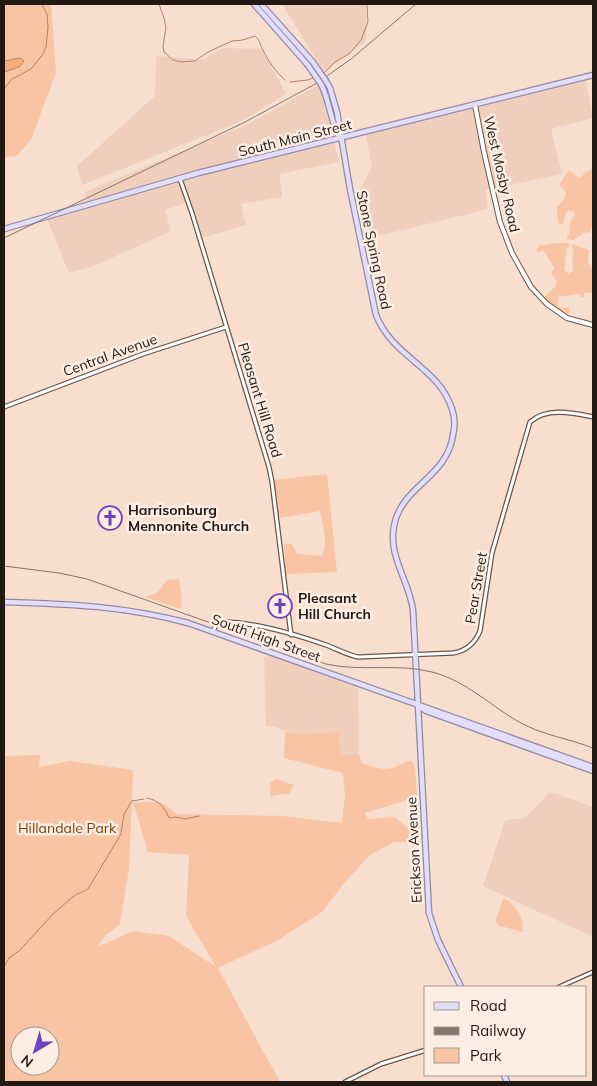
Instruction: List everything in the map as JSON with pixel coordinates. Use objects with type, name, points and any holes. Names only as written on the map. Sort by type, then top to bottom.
[{"type":"main road","name":"Stone Spring Road","points":[[254,4],[310,62]]},
{"type":"main road","name":"Stone Spring Road","points":[[261,4],[310,62],[323,82],[336,131],[340,138],[376,315],[382,328],[391,341],[441,386],[448,397],[453,412],[454,433],[445,459],[437,471],[404,503],[397,516],[393,534],[392,544],[396,560],[411,597],[418,705]]},
{"type":"main road","name":"South Main Street","points":[[4,229],[180,179],[593,75]]},
{"type":"main road","name":"West Mosby Road","points":[[475,105],[502,229],[512,253],[531,286],[547,304],[570,319],[593,325]]},
{"type":"main road","name":"South High Street","points":[[4,602],[68,604],[126,609],[161,616],[213,631],[593,766]]},
{"type":"main road","points":[[418,705],[426,711],[593,771]]},
{"type":"main road","name":"Erickson Avenue","points":[[418,705],[429,912],[435,933],[461,986]]},
{"type":"street","name":"Pleasant Hill Road","points":[[180,179],[192,213],[272,482],[290,635]]},
{"type":"street","name":"Central Avenue","points":[[4,407],[143,354],[226,327]]},
{"type":"street","name":"Pear Street","points":[[213,631],[217,623],[224,622],[258,626],[326,645],[358,657],[459,652],[471,645],[479,634],[492,553],[530,422],[541,416],[560,412],[593,417]]},
{"type":"street","points":[[561,986],[593,972]]},
{"type":"street","points":[[345,1082],[381,1064],[424,1051]]},
{"type":"shaded area","points":[[282,4],[367,4],[366,41],[324,72]]},
{"type":"shaded area","points":[[222,48],[262,49],[286,94],[242,121],[82,185],[77,166],[155,96],[156,56],[203,60]]},
{"type":"shaded area","points":[[20,58],[24,61],[19,67],[4,72],[4,61]]},
{"type":"shaded area","points":[[586,81],[593,118],[551,129],[562,174],[485,190],[488,209],[366,239],[357,196],[372,166],[366,135]]},
{"type":"shaded area","points":[[320,84],[339,162],[279,174],[282,197],[241,204],[246,225],[202,238],[191,201],[165,210],[171,231],[94,266],[69,273],[45,214],[87,201],[85,192],[248,124]]},
{"type":"shaded area","points":[[267,654],[358,688],[359,754],[340,755],[339,732],[295,734],[266,726],[264,657]]},
{"type":"shaded area","points":[[549,793],[593,807],[593,937],[483,886],[505,821],[526,817]]},
{"type":"green space","points":[[4,4],[51,4],[56,72],[31,140],[16,156],[4,157]]},
{"type":"green space","points":[[591,169],[593,172],[593,225],[590,232],[583,233],[574,240],[567,239],[570,222],[575,215],[573,211],[569,210],[566,212],[563,224],[558,223],[557,208],[565,197],[566,192],[559,185],[569,170],[579,178]]},
{"type":"green space","points":[[568,243],[569,245],[564,269],[568,274],[574,268],[572,263],[573,244],[589,250],[588,262],[593,271],[593,292],[584,293],[584,297],[581,297],[580,294],[558,297],[558,307],[563,309],[569,307],[569,314],[567,315],[546,300],[545,296],[554,288],[557,282],[551,272],[555,269],[543,250],[538,253],[536,249],[539,246]]},
{"type":"green space","points":[[327,474],[337,572],[286,574],[284,544],[292,544],[297,554],[322,556],[325,545],[324,534],[320,511],[279,518],[274,480]]},
{"type":"green space","points":[[179,579],[182,598],[181,609],[145,597],[157,593],[167,580]]},
{"type":"green space","name":"Hillandale Park","points":[[285,731],[295,734],[339,732],[340,755],[359,754],[362,763],[377,768],[392,768],[412,761],[415,767],[417,797],[365,813],[368,819],[395,817],[412,832],[410,842],[394,842],[370,855],[345,882],[322,912],[278,940],[218,968],[280,1082],[4,1082],[4,756],[40,755],[39,767],[70,761],[133,770],[129,869],[120,924],[105,936],[97,947],[133,931],[169,936],[216,967],[186,916],[189,855],[148,852],[133,802],[161,802],[177,814],[282,816],[342,823],[345,796],[343,773],[284,758]]},
{"type":"green space","points":[[276,779],[294,785],[289,794],[274,795],[271,798],[270,783]]},
{"type":"green space","points":[[503,898],[512,904],[521,917],[523,932],[497,925],[496,920]]},
{"type":"waterway","points":[[4,89],[12,79],[31,69],[43,54],[46,47],[48,27],[47,14],[42,4]]},
{"type":"waterway","points":[[159,4],[166,28],[164,52],[173,60],[181,62],[195,61],[208,52],[232,41],[255,36],[270,62],[285,80]]},
{"type":"waterway","points":[[324,73],[335,62],[349,54],[361,40],[368,22],[367,4]]},
{"type":"waterway","points":[[290,82],[313,78]]},
{"type":"waterway","points":[[147,798],[155,800],[161,805],[169,818],[185,819],[199,816]]},
{"type":"waterway","points":[[4,967],[9,958],[20,950],[53,914],[75,895],[88,889],[121,834],[124,814],[132,801],[144,799]]},
{"type":"railway","points":[[4,238],[245,122],[317,83],[351,59],[416,4]]},
{"type":"railway","points":[[4,566],[59,573],[87,579],[326,664],[353,667],[419,669],[445,676],[529,727],[593,748]]},
{"type":"place","name":"Harrisonburg Mennonite Church","points":[[110,518]]},
{"type":"place","name":"Pleasant Hill Church","points":[[280,606]]}]
